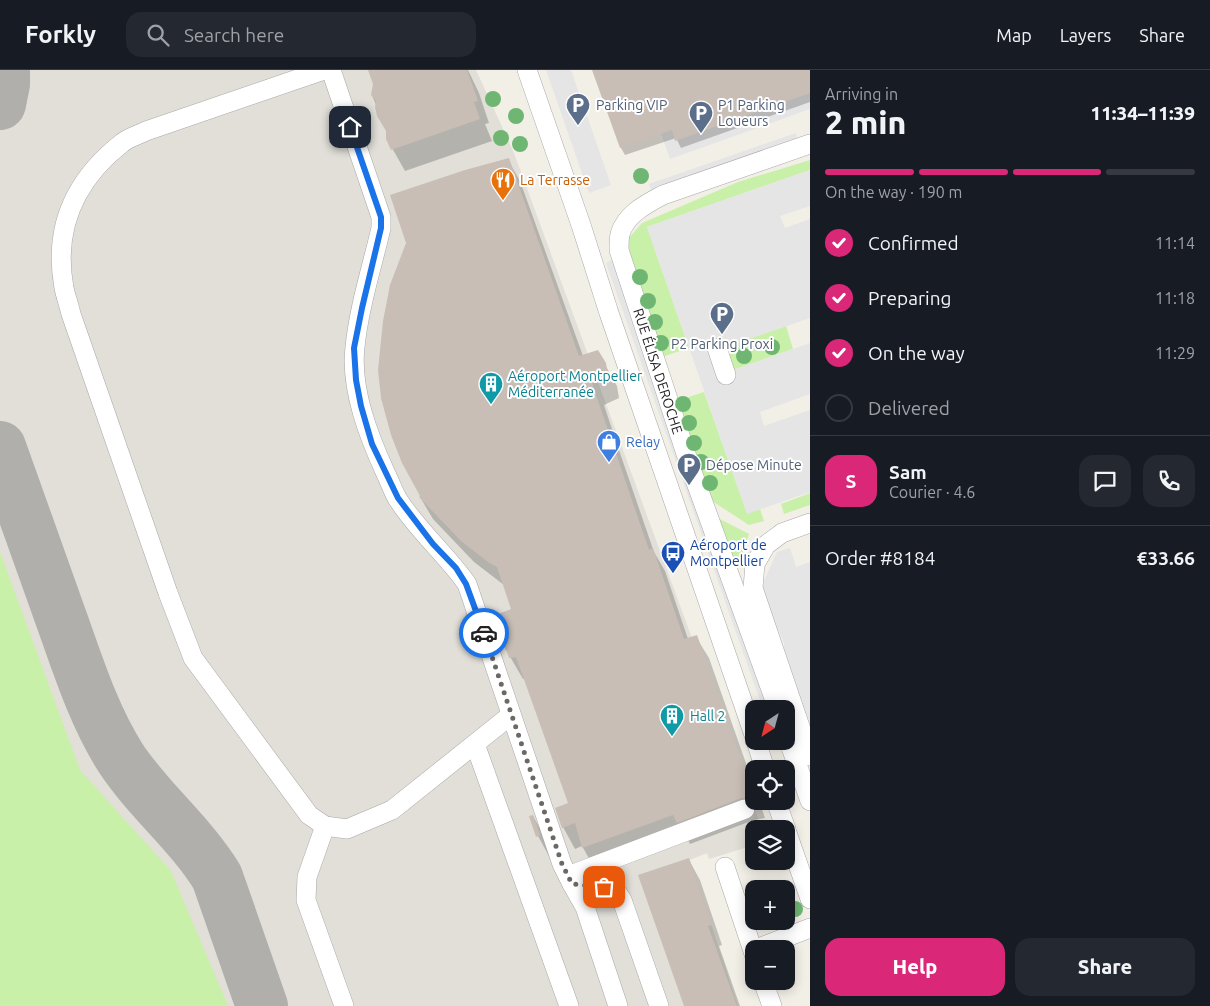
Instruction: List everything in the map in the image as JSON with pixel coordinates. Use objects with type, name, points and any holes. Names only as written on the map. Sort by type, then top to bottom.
[{"type":"street","points":[[324,70],[146,131],[123,142],[94,169],[74,198],[63,229],[61,257],[64,288],[71,314],[168,593],[193,658],[310,815],[325,826],[347,829],[392,810],[512,715]]},
{"type":"street","points":[[331,70],[381,217],[381,228],[354,348],[356,380],[372,444],[398,498],[433,544],[456,568],[466,584],[562,864],[585,907],[618,1006]]},
{"type":"street","name":"RUE ÉLISA DEROCHE","points":[[527,70],[745,709]]},
{"type":"street","name":"RUE ÉLISA DEROCHE","points":[[775,700],[687,458],[618,250],[620,233],[631,216],[643,205],[663,195],[810,144]]},
{"type":"street","points":[[716,348],[726,376]]},
{"type":"street","points":[[810,523],[782,533],[766,545],[755,564],[753,588],[810,756]]},
{"type":"street","points":[[476,744],[569,1006]]},
{"type":"street","points":[[792,750],[810,802]]},
{"type":"street","points":[[570,880],[745,809]]},
{"type":"street","points":[[325,826],[307,877],[306,900],[344,1006]]},
{"type":"street","points":[[795,855],[810,899]]},
{"type":"street","points":[[725,867],[750,940]]},
{"type":"street","points":[[570,880],[614,888],[622,900],[659,1006]]},
{"type":"street","points":[[781,940],[810,928]]},
{"type":"street","points":[[766,990],[772,1006]]},
{"type":"shaded area","points":[[0,70],[476,70],[514,153],[745,783],[745,810],[755,810],[759,820],[745,820],[745,848],[709,859],[707,853],[690,860],[738,1006],[0,1006]]},
{"type":"shaded area","name":"Parking VIP","points":[[546,70],[571,70],[611,185],[589,193]]},
{"type":"shaded area","name":"P1 Parking Loueurs","points":[[639,70],[810,70],[810,109],[670,159]]},
{"type":"shaded area","points":[[796,133],[798,141],[652,193],[649,184]]},
{"type":"shaded area","name":"P2 Parking Proxi","points":[[810,170],[810,206],[780,216],[785,228],[810,219],[810,318],[725,347],[733,370],[810,343],[810,394],[760,412],[764,426],[810,410],[810,492],[747,514],[647,227]]},
{"type":"shaded area","name":"Dépose Minute","points":[[615,258],[768,700],[760,700],[606,263]]},
{"type":"shaded area","points":[[790,548],[796,567],[810,562],[810,744],[779,654],[784,650],[784,643],[762,594],[764,581],[777,552]]},
{"type":"green space","points":[[810,160],[810,170],[647,227],[689,348],[659,358],[630,262],[627,240],[642,223],[738,182]]},
{"type":"green space","points":[[786,326],[793,349],[733,370],[725,347]]},
{"type":"green space","points":[[704,392],[747,513],[760,509],[764,521],[749,525],[709,499],[674,402]]},
{"type":"green space","points":[[810,493],[810,505],[784,514],[781,504]]},
{"type":"green space","points":[[718,518],[749,534],[736,571]]},
{"type":"green space","points":[[0,552],[80,770],[171,871],[228,1006],[0,1006]]},
{"type":"building","points":[[368,70],[467,70],[478,101],[474,102],[480,119],[391,150],[386,139],[386,131],[377,116],[376,101],[371,95],[373,84]]},
{"type":"building","name":"P1 Parking Loueurs","points":[[592,70],[810,70],[810,93],[675,141],[672,130],[620,148]]},
{"type":"building","name":"Aéroport Montpellier Méditerranée","points":[[509,158],[579,356],[598,350],[606,363],[608,377],[592,383],[649,550],[653,548],[684,639],[697,635],[745,771],[745,798],[741,798],[677,823],[673,815],[582,848],[575,823],[562,828],[555,808],[568,803],[516,657],[509,658],[502,636],[497,636],[492,622],[497,621],[495,615],[511,609],[497,567],[461,541],[419,497],[391,435],[381,398],[378,370],[383,321],[390,285],[406,243],[390,195],[465,170]]},
{"type":"building","points":[[533,815],[540,835],[536,837],[529,816]]},
{"type":"building","points":[[689,858],[712,925],[708,926],[737,1006],[684,1006],[638,875]]},
{"type":"taxiway","points":[[0,104],[4,84],[4,70]]},
{"type":"taxiway","points":[[0,447],[94,707],[110,741],[131,773],[194,846],[217,877],[262,1006]]},
{"type":"way so far","points":[[484,633],[562,864],[572,884],[604,887]]},
{"type":"place","name":"Parking VIP","points":[[578,126]]},
{"type":"place","name":"P1 Parking Loueurs","points":[[701,134]]},
{"type":"place","name":"La Terrasse","points":[[503,201]]},
{"type":"place","name":"P2 Parking Proxi","points":[[722,335]]},
{"type":"place","name":"Aéroport Montpellier Méditerranée","points":[[491,405]]},
{"type":"place","name":"Relay","points":[[609,463]]},
{"type":"place","name":"Dépose Minute","points":[[689,486]]},
{"type":"place","name":"Aéroport de Montpellier","points":[[673,574]]},
{"type":"place","name":"Hall 2","points":[[672,737]]},
{"type":"route","points":[[350,127],[381,217],[381,228],[354,348],[356,380],[361,406],[372,444],[398,498],[433,544],[456,568],[472,596],[484,633]]}]
